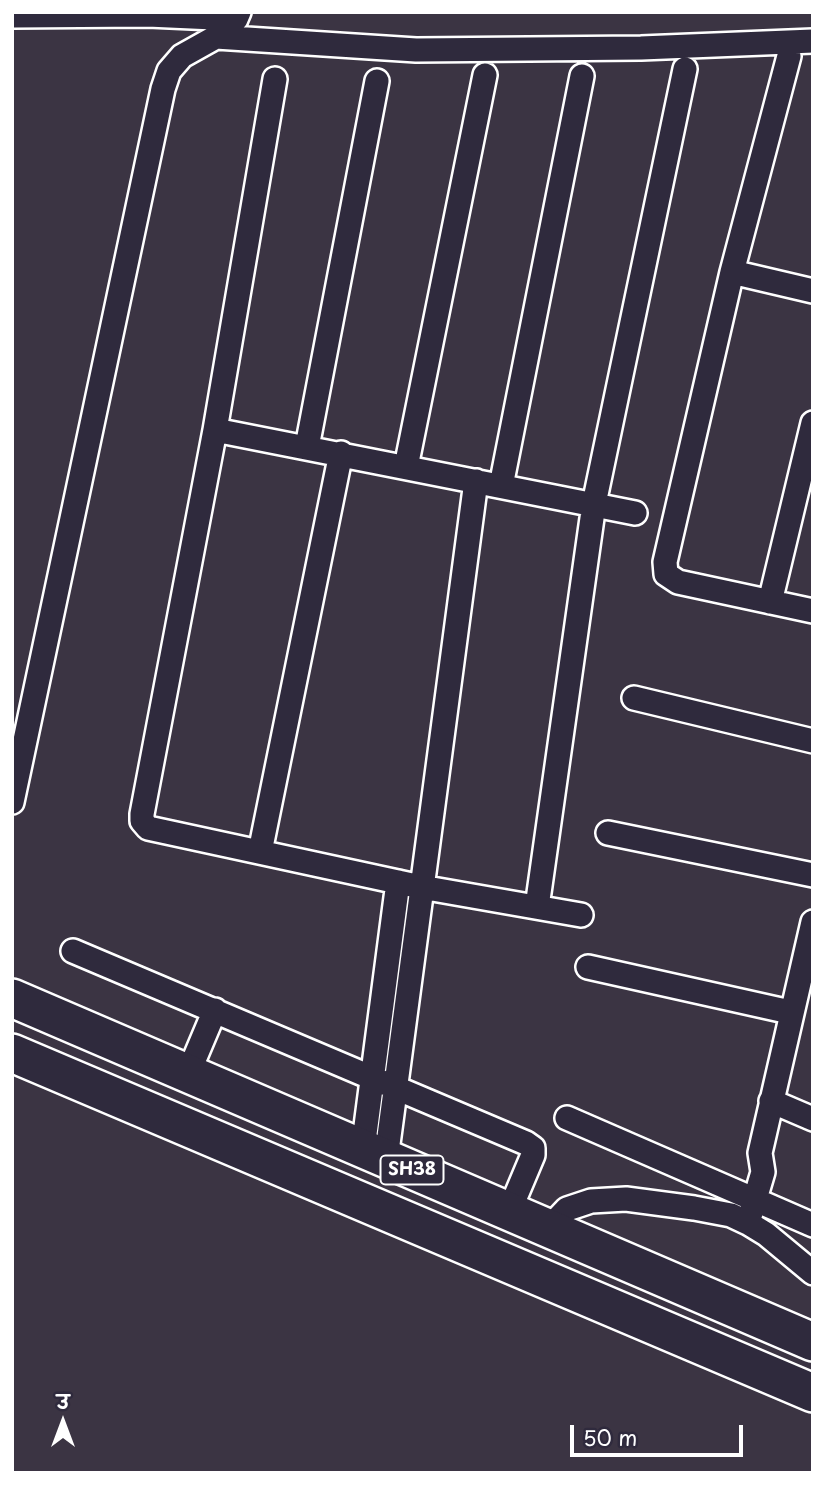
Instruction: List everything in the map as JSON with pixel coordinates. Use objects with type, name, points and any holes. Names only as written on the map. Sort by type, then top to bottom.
[{"type":"main road","name":"SH38","points":[[12,998],[813,1342]]},
{"type":"main road","name":"SH38","points":[[12,1053],[813,1393]]},
{"type":"street","points":[[12,16],[238,16]]},
{"type":"street","points":[[12,802],[163,89],[169,71],[182,56],[216,37],[238,16]]},
{"type":"street","points":[[216,37],[416,50],[642,48],[813,41]]},
{"type":"street","points":[[789,56],[732,272],[665,562],[666,574],[678,582],[813,611]]},
{"type":"street","points":[[537,907],[594,504],[685,69]]},
{"type":"street","points":[[406,467],[485,75]]},
{"type":"street","points":[[501,486],[582,76]]},
{"type":"street","points":[[275,79],[215,430],[142,821],[148,828],[421,887],[581,915]]},
{"type":"street","points":[[307,447],[377,81]]},
{"type":"street","points":[[732,272],[813,292]]},
{"type":"street","points":[[770,602],[813,423]]},
{"type":"street","points":[[215,430],[635,513]]},
{"type":"street","points":[[260,852],[341,453]]},
{"type":"street","points":[[375,1154],[396,1086],[476,481]]},
{"type":"street","points":[[634,698],[813,741]]},
{"type":"street","points":[[608,833],[813,875]]},
{"type":"street","points":[[375,1154],[373,1076],[398,882]]},
{"type":"street","points":[[743,1208],[748,1166],[760,1153],[790,1012],[813,922]]},
{"type":"street","points":[[73,951],[373,1076],[533,1148],[533,1155],[509,1212]]},
{"type":"street","points":[[588,967],[790,1012]]},
{"type":"street","points":[[385,984],[408,988]]},
{"type":"street","points":[[188,1074],[215,1010]]},
{"type":"street","points":[[771,1101],[813,1119]]},
{"type":"street","points":[[567,1118],[743,1208],[766,1234],[813,1273]]},
{"type":"street","points":[[548,1229],[567,1209],[591,1200],[743,1208],[813,1225]]}]
